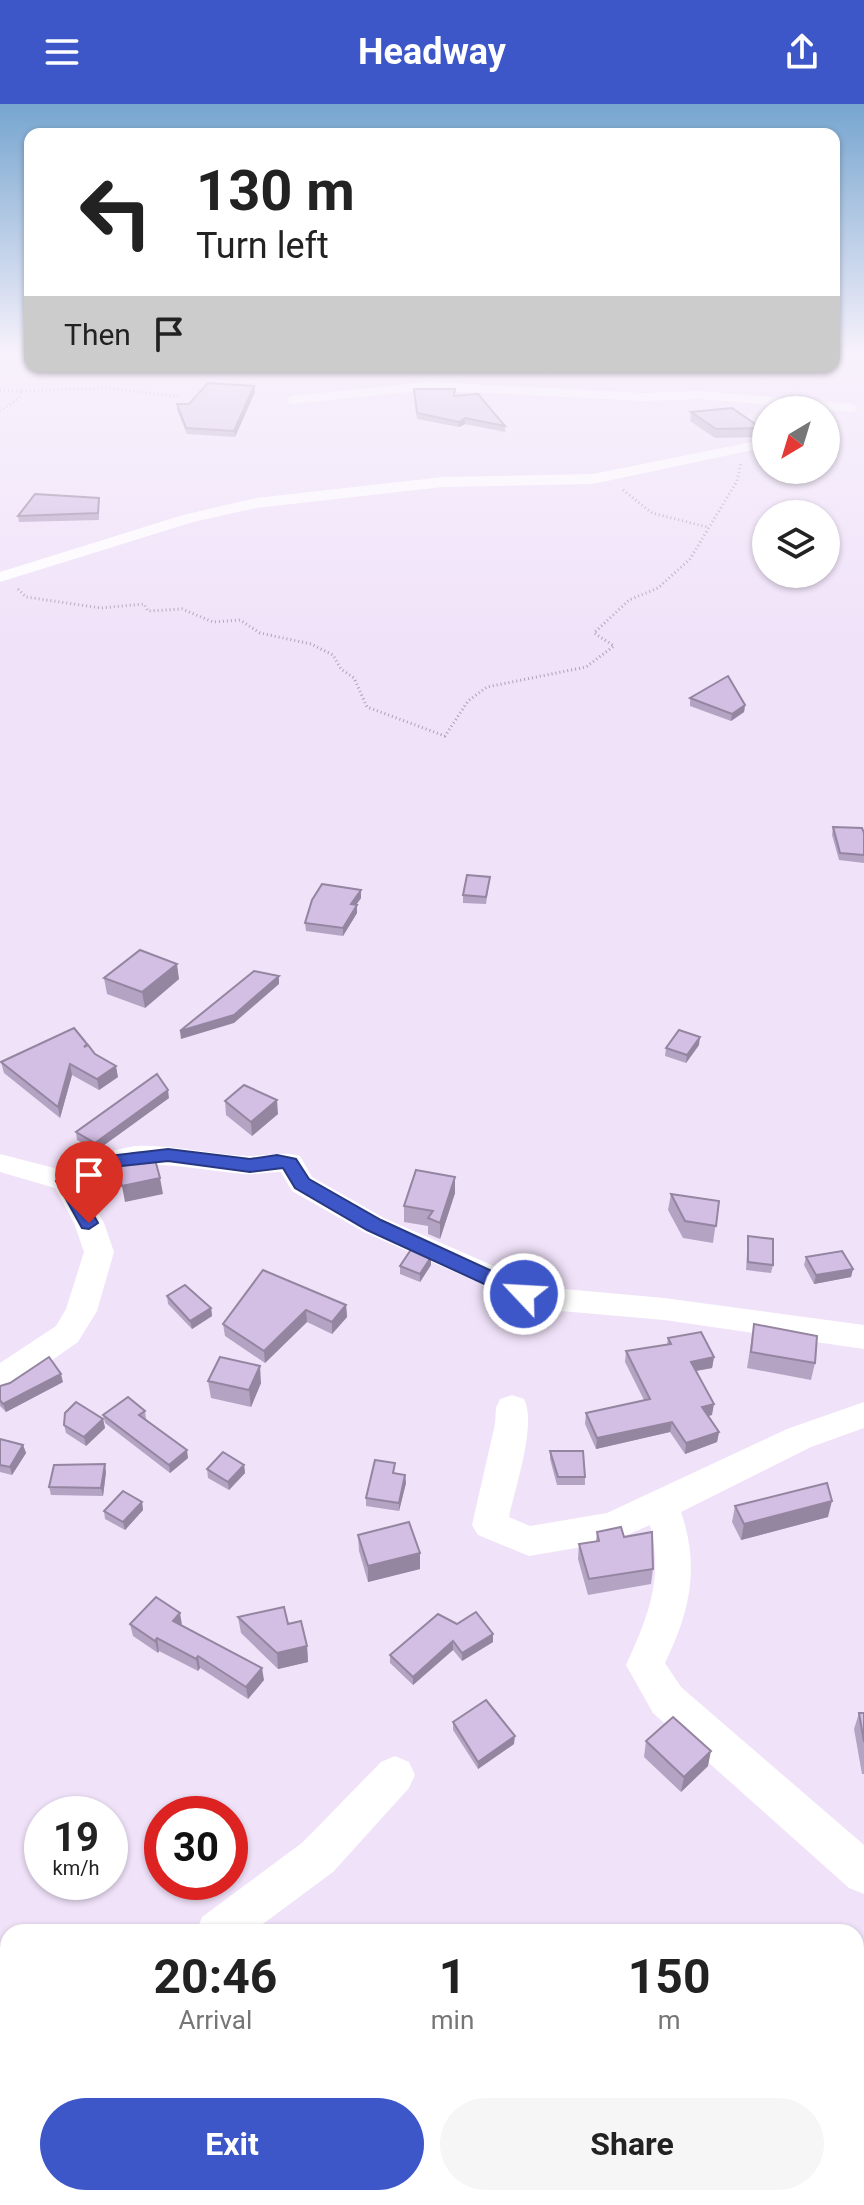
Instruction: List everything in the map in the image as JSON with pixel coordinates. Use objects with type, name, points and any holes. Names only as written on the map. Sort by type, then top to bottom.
[{"type":"street","points":[[5,576],[189,518],[256,503],[443,482],[593,479],[725,452]]},
{"type":"street","points":[[0,1163],[65,1181],[99,1162],[137,1157],[183,1156],[250,1166],[277,1161],[290,1163],[302,1184],[374,1225],[538,1298],[664,1309],[864,1337]]},
{"type":"street","points":[[0,1380],[67,1334],[81,1311],[99,1252],[89,1223],[65,1181]]},
{"type":"street","points":[[512,1408],[512,1424],[490,1525],[529,1541],[611,1527],[799,1438],[864,1415]]},
{"type":"street","points":[[661,1505],[671,1530],[677,1582],[666,1624],[645,1665],[667,1700],[864,1873]]},
{"type":"street","points":[[228,1924],[318,1857],[395,1775]]},
{"type":"path","points":[[5,576],[26,597],[101,608],[126,603],[144,604],[148,611],[180,608],[203,612],[213,622],[240,620],[260,633],[311,644],[333,655],[341,669],[354,678],[367,707],[445,736],[468,701],[487,687],[530,681],[560,670],[586,667],[614,646],[594,633],[629,600],[658,588],[690,559],[737,481],[741,462],[752,452]]},
{"type":"path","points":[[593,479],[625,490],[652,513],[707,527]]},
{"type":"building","points":[[35,494],[99,498],[98,513],[18,516]]},
{"type":"building","points":[[728,676],[745,705],[732,714],[690,698]]},
{"type":"building","points":[[833,827],[862,828],[864,855],[840,853]]},
{"type":"building","points":[[467,875],[490,877],[486,897],[463,895]]},
{"type":"building","points":[[322,884],[361,890],[351,904],[357,905],[343,928],[305,923],[312,900]]},
{"type":"building","points":[[140,950],[177,964],[142,992],[104,978]]},
{"type":"building","points":[[254,971],[279,976],[234,1015],[180,1031]]},
{"type":"building","points":[[74,1028],[87,1044],[84,1047],[88,1045],[95,1054],[116,1066],[97,1079],[70,1064],[58,1107],[1,1062]]},
{"type":"building","points":[[679,1030],[700,1037],[687,1055],[666,1048]]},
{"type":"building","points":[[157,1074],[168,1090],[95,1143],[76,1132]]},
{"type":"building","points":[[244,1085],[277,1100],[251,1122],[225,1101]]},
{"type":"building","points":[[153,1152],[160,1178],[122,1186],[117,1166],[132,1153]]},
{"type":"building","points":[[416,1170],[455,1177],[440,1223],[428,1218],[433,1211],[404,1206]]},
{"type":"building","points":[[671,1194],[719,1201],[716,1226],[685,1221]]},
{"type":"building","points":[[748,1236],[773,1239],[773,1265],[748,1262]]},
{"type":"building","points":[[412,1248],[431,1257],[420,1274],[400,1266]]},
{"type":"building","points":[[842,1251],[853,1269],[816,1275],[806,1257]]},
{"type":"building","points":[[263,1270],[346,1305],[332,1322],[306,1310],[264,1351],[223,1324]]},
{"type":"building","points":[[185,1285],[211,1308],[190,1321],[167,1296]]},
{"type":"building","points":[[754,1324],[817,1336],[815,1363],[751,1352]]},
{"type":"building","points":[[701,1332],[714,1357],[691,1362],[714,1404],[702,1407],[719,1432],[686,1443],[672,1422],[597,1438],[586,1413],[650,1399],[626,1351],[671,1344],[668,1338]]},
{"type":"building","points":[[49,1357],[61,1374],[3,1404],[0,1386],[10,1383]]},
{"type":"building","points":[[220,1357],[260,1366],[249,1390],[208,1381]]},
{"type":"building","points":[[128,1397],[145,1411],[139,1415],[187,1450],[169,1465],[103,1415]]},
{"type":"building","points":[[76,1402],[103,1419],[84,1437],[64,1425],[65,1413]]},
{"type":"building","points":[[0,1439],[23,1445],[10,1467],[0,1465]]},
{"type":"building","points":[[550,1451],[583,1451],[585,1477],[558,1477]]},
{"type":"building","points":[[223,1452],[244,1465],[228,1482],[207,1469]]},
{"type":"building","points":[[375,1460],[395,1463],[393,1473],[405,1475],[399,1503],[366,1498]]},
{"type":"building","points":[[105,1464],[101,1488],[49,1487],[54,1465]]},
{"type":"building","points":[[827,1483],[832,1501],[744,1524],[735,1506]]},
{"type":"building","points":[[123,1491],[142,1502],[123,1522],[104,1511]]},
{"type":"building","points":[[409,1522],[420,1553],[368,1566],[358,1535]]},
{"type":"building","points":[[621,1527],[624,1537],[652,1532],[653,1569],[589,1579],[579,1544],[599,1541],[597,1532]]},
{"type":"building","points":[[156,1597],[180,1613],[173,1621],[262,1668],[246,1687],[198,1656],[196,1659],[157,1638],[155,1641],[130,1624]]},
{"type":"building","points":[[284,1607],[288,1624],[301,1621],[307,1646],[277,1653],[238,1617]]},
{"type":"building","points":[[476,1612],[493,1634],[462,1653],[453,1641],[413,1677],[390,1655],[438,1614],[457,1624]]},
{"type":"building","points":[[486,1700],[515,1736],[478,1762],[453,1722]]},
{"type":"building","points":[[859,1713],[864,1713],[864,1742]]},
{"type":"building","points":[[673,1717],[711,1751],[684,1777],[646,1741]]},
{"type":"route","points":[[89,1223],[65,1181],[99,1162],[168,1155],[250,1166],[277,1161],[290,1163],[302,1184],[374,1225],[524,1294]]}]
